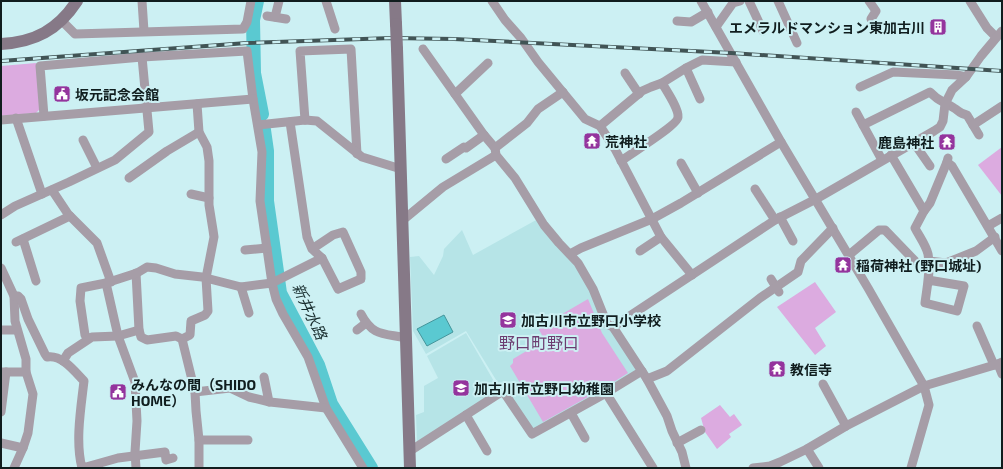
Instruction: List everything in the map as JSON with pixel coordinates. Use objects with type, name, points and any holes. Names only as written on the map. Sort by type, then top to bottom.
[{"type":"street","points":[[1,44],[16,43],[33,39],[50,30],[62,21],[77,1]]},
{"type":"street","points":[[142,1],[144,31]]},
{"type":"street","points":[[62,21],[75,34],[243,29],[247,22],[251,1]]},
{"type":"street","points":[[279,1],[271,17],[286,19]]},
{"type":"street","points":[[326,1],[335,29]]},
{"type":"street","points":[[395,1],[410,468]]},
{"type":"street","points":[[492,1],[538,62],[585,119],[600,126],[621,161],[661,237],[692,275]]},
{"type":"street","points":[[701,1],[781,142],[849,255],[924,386],[929,405],[910,468]]},
{"type":"street","points":[[749,1],[763,31]]},
{"type":"street","points":[[778,1],[792,23],[797,43]]},
{"type":"street","points":[[869,1],[876,11],[871,19]]},
{"type":"street","points":[[613,327],[777,218],[816,199],[940,127],[943,121],[945,104],[952,90],[966,77],[999,34],[987,28],[970,1]]},
{"type":"street","points":[[716,27],[735,2]]},
{"type":"street","points":[[685,12],[687,22]]},
{"type":"street","points":[[677,21],[691,22],[708,12]]},
{"type":"street","points":[[305,120],[300,51],[351,49],[356,154]]},
{"type":"street","points":[[423,49],[515,178],[544,225],[578,263],[593,290],[607,324],[613,327],[642,371],[667,416],[682,452],[686,468]]},
{"type":"street","points":[[44,116],[40,66],[142,57],[247,51],[262,152],[260,200],[272,283],[276,299],[308,357],[326,408],[363,468]]},
{"type":"street","points":[[1,215],[15,206],[115,160],[149,132],[148,107],[142,57]]},
{"type":"street","points":[[600,126],[639,94],[662,83],[702,60],[736,62]]},
{"type":"street","points":[[455,94],[488,63]]},
{"type":"street","points":[[686,68],[700,99]]},
{"type":"street","points":[[860,87],[893,72],[957,75],[966,77]]},
{"type":"street","points":[[625,73],[639,94]]},
{"type":"street","points":[[621,161],[670,127],[678,119],[679,116],[677,110],[662,83]]},
{"type":"street","points":[[403,220],[443,187],[496,152],[527,123],[538,108],[563,92]]},
{"type":"street","points":[[863,125],[930,92],[937,99],[954,108],[960,114],[967,115],[979,135]]},
{"type":"street","points":[[1,120],[253,99]]},
{"type":"street","points":[[136,273],[139,330],[141,337],[147,340],[176,336],[182,339],[189,337],[191,321],[206,315],[207,313],[206,278],[209,236],[209,161],[207,147],[199,132],[197,104]]},
{"type":"street","points":[[973,125],[1002,106]]},
{"type":"street","points":[[856,112],[882,160]]},
{"type":"street","points":[[16,118],[42,194]]},
{"type":"street","points":[[258,125],[305,120],[318,121],[356,154],[401,169]]},
{"type":"street","points":[[290,122],[307,237],[312,250],[322,258],[338,289],[360,278],[361,272],[343,232],[333,236],[312,250]]},
{"type":"street","points":[[129,178],[167,151],[199,132]]},
{"type":"street","points":[[446,159],[464,147],[466,148],[484,135]]},
{"type":"street","points":[[83,140],[97,168]]},
{"type":"street","points":[[570,254],[581,248],[652,219],[698,193],[781,142]]},
{"type":"street","points":[[914,143],[930,166]]},
{"type":"street","points":[[891,155],[924,211]]},
{"type":"street","points":[[928,280],[964,286],[957,311],[925,303],[928,280],[928,252],[915,228],[930,203],[948,159],[1002,251]]},
{"type":"street","points":[[681,163],[698,193]]},
{"type":"street","points":[[754,189],[793,241]]},
{"type":"street","points":[[52,190],[70,216],[97,243],[108,282],[118,336],[134,382],[137,421],[136,468]]},
{"type":"street","points":[[191,194],[209,198]]},
{"type":"street","points":[[36,281],[20,241],[70,216]]},
{"type":"street","points":[[988,226],[1002,218]]},
{"type":"street","points":[[647,379],[666,371],[775,286],[798,272],[801,261],[833,228]]},
{"type":"street","points":[[849,255],[879,230],[885,230],[915,261]]},
{"type":"street","points":[[640,251],[661,237]]},
{"type":"street","points":[[929,261],[946,263],[960,258],[976,250],[995,237]]},
{"type":"street","points":[[245,250],[267,248]]},
{"type":"street","points":[[88,338],[85,335],[80,301],[81,288],[108,282],[147,268],[156,268],[175,274],[206,278],[241,287],[272,283],[322,258]]},
{"type":"street","points":[[1,268],[5,287],[14,296],[18,296],[21,300],[28,319],[47,357],[51,356],[63,361],[84,381],[79,431],[80,461],[82,467],[118,458],[165,452],[166,460],[173,458]]},
{"type":"street","points":[[241,287],[249,313]]},
{"type":"street","points":[[14,296],[17,330],[26,359],[26,372],[33,394],[28,433],[14,468]]},
{"type":"street","points":[[361,314],[366,323],[373,330],[382,334],[406,338]]},
{"type":"street","points":[[358,330],[366,323]]},
{"type":"street","points":[[977,326],[1002,374]]},
{"type":"street","points":[[1,330],[17,330]]},
{"type":"street","points":[[63,361],[68,352],[88,338],[118,336],[139,330]]},
{"type":"street","points":[[182,339],[195,392],[199,440],[199,468]]},
{"type":"street","points":[[753,468],[786,464],[807,449],[846,426],[924,386],[998,364]]},
{"type":"street","points":[[410,451],[503,391],[532,434],[571,414],[642,371]]},
{"type":"street","points":[[1,412],[4,372],[26,372]]},
{"type":"street","points":[[264,377],[269,402]]},
{"type":"street","points":[[823,384],[846,426]]},
{"type":"street","points":[[195,392],[230,388],[249,398],[269,402],[326,408]]},
{"type":"street","points":[[606,393],[652,468]]},
{"type":"street","points":[[571,414],[585,438]]},
{"type":"street","points":[[466,415],[487,450]]},
{"type":"street","points":[[677,443],[701,430]]},
{"type":"street","points":[[199,440],[248,440]]},
{"type":"street","points":[[1,443],[23,448]]},
{"type":"street","points":[[807,449],[819,468]]},
{"type":"shaded area","points":[[36,63],[40,109],[36,113],[1,116],[1,66]]},
{"type":"shaded area","points":[[1002,147],[1002,196],[978,165]]},
{"type":"shaded area","name":"加古川市立野口小学校","points":[[538,219],[574,262],[614,333],[637,370],[535,430],[531,428],[503,386],[501,388],[466,331],[426,354],[413,331],[410,257],[419,256],[434,275],[443,256],[444,249],[462,230],[473,255]]},
{"type":"shaded area","points":[[815,282],[836,312],[815,328],[826,346],[815,355],[777,307]]},
{"type":"shaded area","points":[[588,299],[602,333],[628,373],[543,422],[510,366],[513,363],[513,359],[545,340],[538,328]]},
{"type":"shaded area","name":"加古川市立野口幼稚園","points":[[466,333],[499,390],[417,442],[416,415],[424,412],[424,386],[438,378],[427,356]]},
{"type":"shaded area","points":[[720,405],[730,417],[734,414],[742,425],[729,434],[731,437],[717,449],[705,432],[701,418]]},
{"type":"water","points":[[444,315],[453,332],[427,346],[417,329]]},
{"type":"waterway","name":"新井水路","points":[[257,1],[253,20],[254,73],[262,114]]},
{"type":"waterway","name":"新井水路","points":[[264,130],[267,151],[267,201],[280,293],[318,365],[331,404],[371,468]]},
{"type":"railway","points":[[1,61],[247,43],[392,38],[454,39],[731,53],[1002,71]]},
{"type":"place","name":"エメラルドマンション東加古川","points":[[938,27]]},
{"type":"place","name":"坂元記念会館","points":[[62,94]]},
{"type":"place","name":"荒神社","points":[[592,141]]},
{"type":"place","name":"鹿島神社","points":[[947,142]]},
{"type":"place","name":"稲荷神社 (野口城址)","points":[[843,265]]},
{"type":"place","name":"加古川市立野口小学校","points":[[508,320]]},
{"type":"place","name":"教信寺","points":[[777,369]]},
{"type":"place","name":"加古川市立野口幼稚園","points":[[461,388]]},
{"type":"place","name":"みんなの間（SHIDO HOME）","points":[[118,392]]},
{"type":"district","name":"野口町野口","points":[[539,342]]}]
